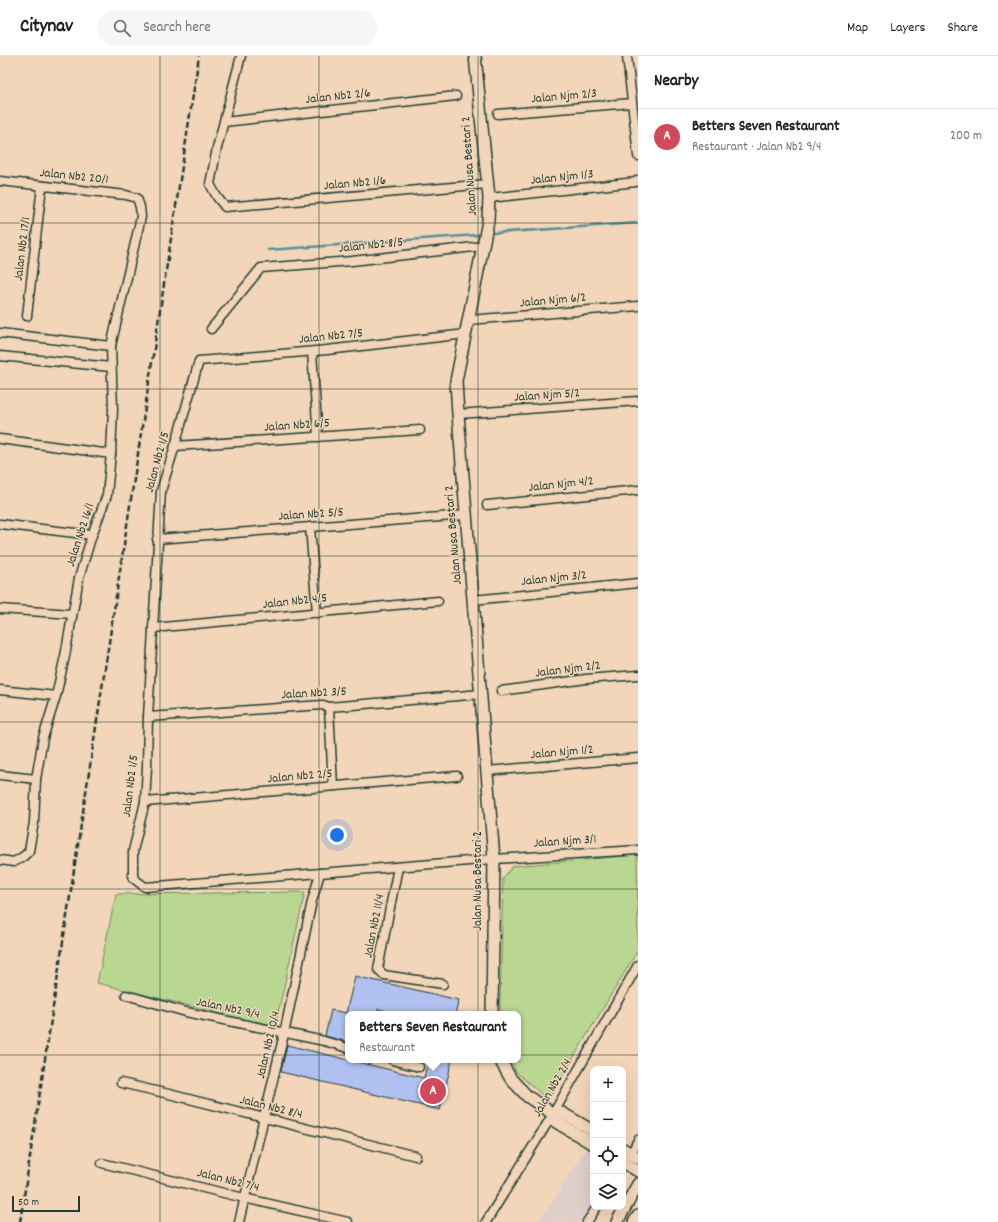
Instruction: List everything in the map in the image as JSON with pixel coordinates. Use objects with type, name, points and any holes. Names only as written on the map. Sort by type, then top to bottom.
[{"type":"street","points":[[224,122],[241,56]]},
{"type":"street","name":"Jalan Nusa Bestari 2","points":[[475,56],[487,184],[488,221],[456,381],[494,859],[492,1011]]},
{"type":"street","points":[[627,56],[638,156]]},
{"type":"street","name":"Jalan Nb2 2/6","points":[[224,122],[456,96]]},
{"type":"street","name":"Jalan Njm 2/3","points":[[498,114],[632,103]]},
{"type":"street","name":"Jalan Nb2 1/6","points":[[224,122],[210,184],[217,197],[225,207],[487,184]]},
{"type":"street","name":"Jalan Njm 1/3","points":[[488,198],[636,182],[638,180]]},
{"type":"street","name":"Jalan Nb2 20/1","points":[[0,181],[126,195],[136,198],[140,207]]},
{"type":"street","name":"Jalan Nb2 17/1","points":[[27,316],[42,186]]},
{"type":"street","name":"Jalan Nb2 16/1","points":[[0,860],[14,862],[29,851],[34,822],[36,779],[43,738],[56,696],[65,656],[79,578],[92,535],[107,495],[113,409],[111,346],[141,217],[140,207]]},
{"type":"street","name":"Jalan Nb2 8/5","points":[[211,329],[261,268],[352,261],[483,246]]},
{"type":"street","name":"Jalan Njm 6/2","points":[[469,320],[638,306]]},
{"type":"street","points":[[0,333],[111,346]]},
{"type":"street","name":"Jalan Nb2 7/5","points":[[199,361],[312,352],[466,334]]},
{"type":"street","points":[[312,352],[318,437]]},
{"type":"street","points":[[0,356],[111,367]]},
{"type":"street","name":"Jalan Nb2 1/5","points":[[199,361],[161,491],[148,717],[147,762],[144,802],[132,851],[133,878],[146,887],[398,868],[494,859]]},
{"type":"street","name":"Jalan Njm 5/2","points":[[458,414],[638,401]]},
{"type":"street","name":"Jalan Nb2 6/5","points":[[175,446],[420,430]]},
{"type":"street","points":[[0,439],[111,454]]},
{"type":"street","name":"Jalan Njm 4/2","points":[[487,505],[638,490]]},
{"type":"street","name":"Jalan Nb2 5/5","points":[[158,539],[466,515]]},
{"type":"street","points":[[0,524],[92,535]]},
{"type":"street","points":[[310,527],[317,613]]},
{"type":"street","name":"Jalan Njm 3/2","points":[[473,600],[638,583]]},
{"type":"street","name":"Jalan Nb2 4/5","points":[[154,628],[438,601]]},
{"type":"street","points":[[0,609],[72,614]]},
{"type":"street","name":"Jalan Njm 2/2","points":[[501,691],[586,679],[638,675]]},
{"type":"street","points":[[0,690],[56,696]]},
{"type":"street","name":"Jalan Nb2 3/5","points":[[148,717],[322,705],[329,706],[481,694]]},
{"type":"street","points":[[329,706],[333,786]]},
{"type":"street","name":"Jalan Njm 1/2","points":[[487,771],[638,758]]},
{"type":"street","points":[[0,775],[36,779]]},
{"type":"street","name":"Jalan Nb2 2/5","points":[[144,802],[457,776]]},
{"type":"street","name":"Jalan Njm 3/1","points":[[494,859],[638,850]]},
{"type":"street","name":"Jalan Nb2 11/4","points":[[398,868],[378,969],[384,975],[443,984]]},
{"type":"street","name":"Jalan Nb2 10/4","points":[[239,1222],[284,1034],[312,902],[320,874]]},
{"type":"street","name":"Jalan Nb2 2/4","points":[[486,1222],[552,1114],[638,965]]},
{"type":"street","name":"Jalan Nb2 9/4","points":[[126,995],[186,1012],[284,1034],[324,1041],[345,1047]]},
{"type":"street","points":[[404,1063],[419,1067]]},
{"type":"street","points":[[502,1063],[511,1079],[527,1096],[552,1114],[556,1122],[590,1142]]},
{"type":"street","name":"Jalan Nb2 8/4","points":[[121,1083],[416,1156]]},
{"type":"street","points":[[552,1114],[562,1113],[590,1129]]},
{"type":"street","points":[[638,1140],[627,1159],[638,1171]]},
{"type":"street","name":"Jalan Nb2 7/4","points":[[102,1163],[348,1222]]},
{"type":"street","points":[[617,1222],[638,1184]]},
{"type":"street","points":[[587,1222],[595,1210]]},
{"type":"street","points":[[634,1222],[638,1216]]},
{"type":"shaded area","points":[[587,1147],[590,1148],[591,1210],[583,1222],[539,1222]]},
{"type":"green space","points":[[637,855],[638,950],[548,1100],[516,1072],[512,1063],[521,1063],[521,1011],[501,1011],[503,878],[513,866]]},
{"type":"green space","points":[[305,892],[275,1027],[97,983],[116,894]]},
{"type":"building","points":[[355,976],[459,1000],[456,1011],[387,1011],[378,1009],[378,1011],[346,1011]]},
{"type":"building","points":[[331,1010],[345,1013],[345,1041],[325,1036]]},
{"type":"building","points":[[287,1045],[345,1059],[345,1063],[362,1063],[424,1078],[427,1063],[451,1063],[440,1110],[281,1072]]},
{"type":"waterway","points":[[494,233],[638,223]]},
{"type":"waterway","points":[[268,250],[477,235]]},
{"type":"railway","points":[[20,1222],[199,56]]},
{"type":"place","name":"Betters Seven Restaurant","points":[[433,1091]]}]
